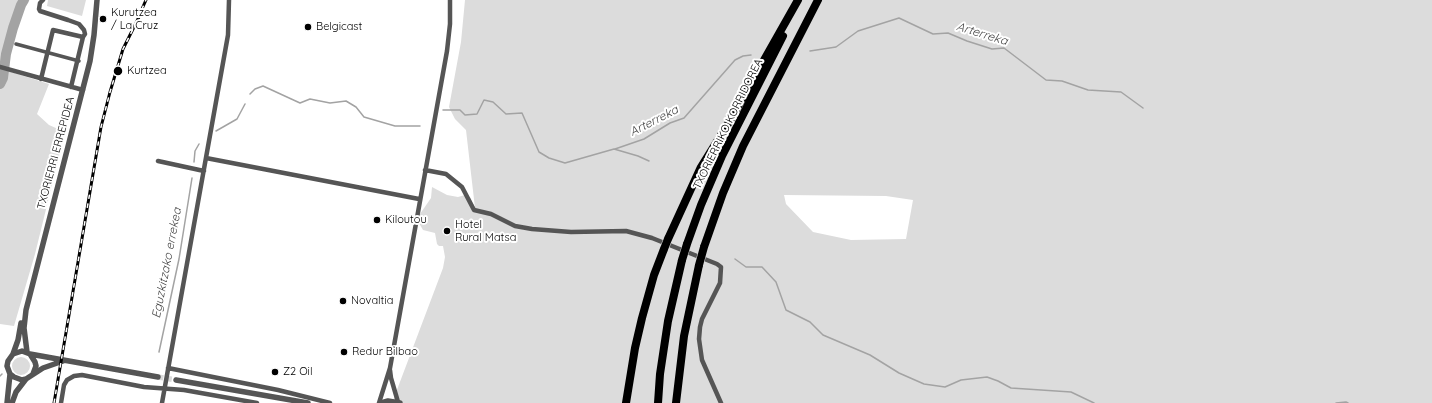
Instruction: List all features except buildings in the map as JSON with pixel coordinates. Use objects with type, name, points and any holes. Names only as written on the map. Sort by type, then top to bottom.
[{"type":"highway","points":[[626,403],[635,348],[642,318],[654,275],[668,239],[702,167],[798,0]]},
{"type":"highway","name":"TXORIERRIKO KORRIDOREA","points":[[658,403],[660,374],[668,322],[682,260],[706,190],[802,0]]},
{"type":"highway","name":"TXORIERRIKO KORRIDOREA","points":[[676,403],[684,336],[691,296],[704,247],[723,193],[743,146],[818,0]]},
{"type":"street","points":[[43,0],[40,3],[40,11],[79,24],[84,30],[85,34],[82,37],[78,61],[71,87]]},
{"type":"street","name":"TXORIERRI ERREPIDEA","points":[[7,403],[10,374],[8,370],[8,361],[13,354],[26,310],[90,61],[97,0]]},
{"type":"street","points":[[162,403],[228,35],[229,0]]},
{"type":"street","points":[[390,368],[391,378],[399,403],[388,401],[380,403],[390,368],[446,51],[450,24],[450,0]]},
{"type":"street","points":[[41,79],[53,30],[82,37]]},
{"type":"street","points":[[16,44],[78,61]]},
{"type":"street","points":[[0,67],[82,90]]},
{"type":"street","points":[[206,158],[419,199]]},
{"type":"street","points":[[158,161],[204,171]]},
{"type":"street","points":[[425,170],[446,174],[462,187],[474,210],[491,214],[515,226],[571,232],[626,231],[652,238],[721,267],[720,283],[702,319],[699,339],[702,360],[721,403]]},
{"type":"street","name":"TXORIERRI ERREPIDEA","points":[[26,310],[24,328],[29,353],[35,362],[35,370],[33,374]]},
{"type":"street","points":[[13,354],[22,351],[158,377]]},
{"type":"street","points":[[12,403],[16,392],[26,379],[50,364],[66,360]]},
{"type":"street","points":[[168,368],[278,390],[330,403]]},
{"type":"street","points":[[10,374],[18,379],[26,379]]},
{"type":"street","points":[[61,403],[64,385],[67,380],[74,376],[82,375],[144,387],[184,390],[257,403]]},
{"type":"street","points":[[176,380],[308,403]]},
{"type":"shaded area","points":[[0,0],[30,0],[23,4],[16,15],[5,70],[49,84],[37,114],[49,125],[65,132],[35,254],[14,326],[0,324]]},
{"type":"shaded area","points":[[48,0],[86,0],[82,16],[47,6]]},
{"type":"shaded area","points":[[465,0],[1432,0],[1432,403],[392,403],[443,268],[445,257],[443,246],[439,246],[437,244],[435,233],[423,230],[419,223],[420,214],[431,198],[432,187],[447,195],[458,197],[465,195],[470,197],[475,208],[466,130],[455,119],[449,107],[461,42]],"holes":[[[784,195],[886,196],[913,200],[906,239],[851,240],[813,232],[786,204]]]},
{"type":"shaded area","points":[[21,357],[27,360],[30,366],[27,372],[21,375],[15,372],[12,366],[15,360]]},
{"type":"waterway","points":[[0,84],[3,78],[6,54],[13,28],[24,0]]},
{"type":"waterway","name":"Arterreka","points":[[810,51],[836,47],[858,31],[899,18],[933,34],[948,33],[992,49],[1004,48],[1046,80],[1062,81],[1088,90],[1121,92],[1143,108]]},
{"type":"waterway","name":"Arterreka","points":[[615,149],[644,139],[670,123],[684,118],[735,60],[743,56],[751,55]]},
{"type":"waterway","name":"Eguzkitzako errekea","points":[[250,94],[255,89],[263,86],[300,103],[310,99],[330,103],[346,101],[356,107],[364,117],[395,126],[420,126]]},
{"type":"waterway","name":"Eguzkitzako errekea","points":[[443,110],[460,110],[465,115],[477,114],[484,100],[493,102],[506,114],[522,113],[539,152],[549,158],[565,163],[614,149],[649,161]]},
{"type":"waterway","name":"Eguzkitzako errekea","points":[[216,131],[237,119],[245,104]]},
{"type":"waterway","name":"Eguzkitzako errekea","points":[[194,162],[195,151],[199,144]]},
{"type":"waterway","name":"Eguzkitzako errekea","points":[[159,352],[179,259],[192,178]]},
{"type":"waterway","name":"Eguzkitzako errekea","points":[[735,259],[746,267],[762,267],[776,282],[786,310],[810,322],[823,335],[870,355],[899,373],[924,384],[945,387],[961,380],[987,377],[1011,388],[1071,392],[1094,403]]},
{"type":"waterway","name":"Eguzkitzako errekea","points":[[1336,403],[1348,403]]},
{"type":"tunnel","points":[[158,377],[176,380]]},
{"type":"railway","points":[[138,18],[146,0]]},
{"type":"railway","points":[[54,403],[101,127],[123,49],[141,13]]},
{"type":"place","name":"Kurutzea / La Cruz","points":[[103,19]]},
{"type":"place","name":"Belgicast","points":[[308,27]]},
{"type":"place","name":"Kurtzea","points":[[118,71]]},
{"type":"place","name":"Kiloutou","points":[[377,220]]},
{"type":"place","name":"Hotel Rural Matsa","points":[[447,231]]},
{"type":"place","name":"Novaltia","points":[[343,301]]},
{"type":"place","name":"Redur Bilbao","points":[[344,352]]},
{"type":"place","name":"Z2 Oil","points":[[275,372]]}]
